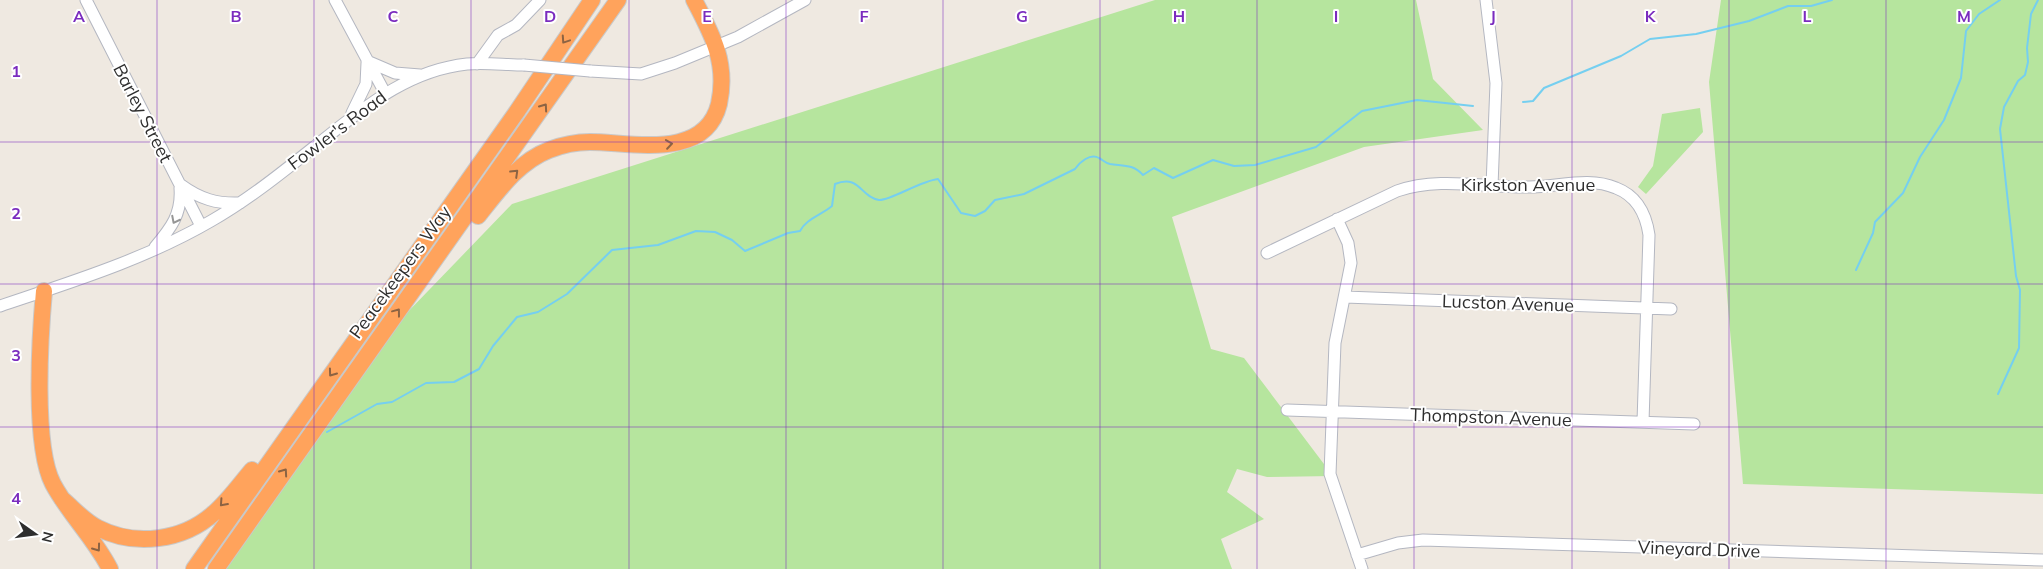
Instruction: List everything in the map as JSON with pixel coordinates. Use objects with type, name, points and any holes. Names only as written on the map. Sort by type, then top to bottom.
[{"type":"highway","name":"Peacekeepers Way","points":[[194,569],[510,121],[592,0]]},
{"type":"highway","name":"Peacekeepers Way","points":[[216,569],[618,0]]},
{"type":"highway","points":[[414,289],[446,255],[503,185],[519,169],[539,155],[576,143],[672,144],[689,139],[701,131],[717,111],[721,80],[717,47],[712,33],[694,0]]},
{"type":"highway","points":[[44,291],[41,330],[42,440],[45,462],[52,482],[62,499],[110,569]]},
{"type":"highway","points":[[62,499],[81,517],[97,528],[114,535],[148,539],[184,532],[214,513],[302,414]]},
{"type":"street","name":"Barley Street","points":[[86,0],[201,226]]},
{"type":"street","points":[[335,0],[385,93]]},
{"type":"street","points":[[477,64],[498,36],[516,25],[540,0]]},
{"type":"street","name":"Fowler's Road","points":[[0,306],[153,249],[201,226],[242,203],[350,118],[385,93],[423,75],[467,64],[524,65],[641,74],[717,47],[782,14],[805,0]]},
{"type":"street","points":[[1486,0],[1496,83],[1492,186]]},
{"type":"street","points":[[367,61],[396,73],[423,75]]},
{"type":"street","points":[[350,118],[366,84],[367,61]]},
{"type":"street","name":"Kirkston Avenue","points":[[1267,253],[1397,191],[1412,186],[1427,184],[1537,187],[1594,182],[1607,184],[1628,194],[1637,202],[1648,223],[1649,248],[1643,422]]},
{"type":"street","points":[[180,184],[204,199],[228,204],[242,203]]},
{"type":"street","points":[[153,249],[174,224],[179,213],[180,184]]},
{"type":"street","points":[[1337,219],[1348,242],[1352,256],[1335,343],[1330,474],[1362,569]]},
{"type":"street","name":"Lucston Avenue","points":[[1345,296],[1671,309]]},
{"type":"street","name":"Thompston Avenue","points":[[1287,410],[1694,424]]},
{"type":"street","name":"Vineyard Drive","points":[[1357,555],[1398,543],[1423,540],[2043,560]]},
{"type":"green space","points":[[1155,0],[1416,0],[1433,79],[1483,130],[1364,147],[1172,217],[1211,349],[1244,358],[1333,476],[1267,477],[1237,469],[1227,492],[1264,519],[1221,539],[1232,569],[224,569],[401,319],[512,204]]},
{"type":"green space","points":[[1721,0],[2043,0],[2043,494],[1743,484],[1709,82]]},
{"type":"green space","points":[[1700,108],[1703,132],[1646,194],[1638,187],[1653,166],[1662,114]]},
{"type":"waterway","points":[[1523,102],[1533,101],[1544,88],[1621,56],[1650,39],[1696,34],[1749,21],[1788,6],[1811,6],[1832,0]]},
{"type":"waterway","points":[[1856,270],[1873,233],[1875,222],[1903,193],[1920,157],[1944,120],[1961,78],[1966,31],[1979,14],[2000,0]]},
{"type":"waterway","points":[[1998,394],[2019,348],[2020,290],[2016,276],[2000,129],[2004,107],[2018,81],[2025,75],[2028,62],[2027,48],[2031,14],[2038,0]]},
{"type":"waterway","points":[[327,432],[377,404],[392,402],[426,383],[454,382],[479,369],[493,346],[517,317],[538,312],[567,294],[612,250],[658,245],[696,231],[715,232],[732,240],[745,251],[788,233],[800,231],[810,220],[832,206],[835,184],[850,182],[868,195],[879,200],[938,179],[961,213],[975,216],[985,211],[995,200],[1024,194],[1075,169],[1082,161],[1089,157],[1099,158],[1108,164],[1132,167],[1143,175],[1154,168],[1173,178],[1213,160],[1234,166],[1255,165],[1316,147],[1362,111],[1417,100],[1473,106]]}]
